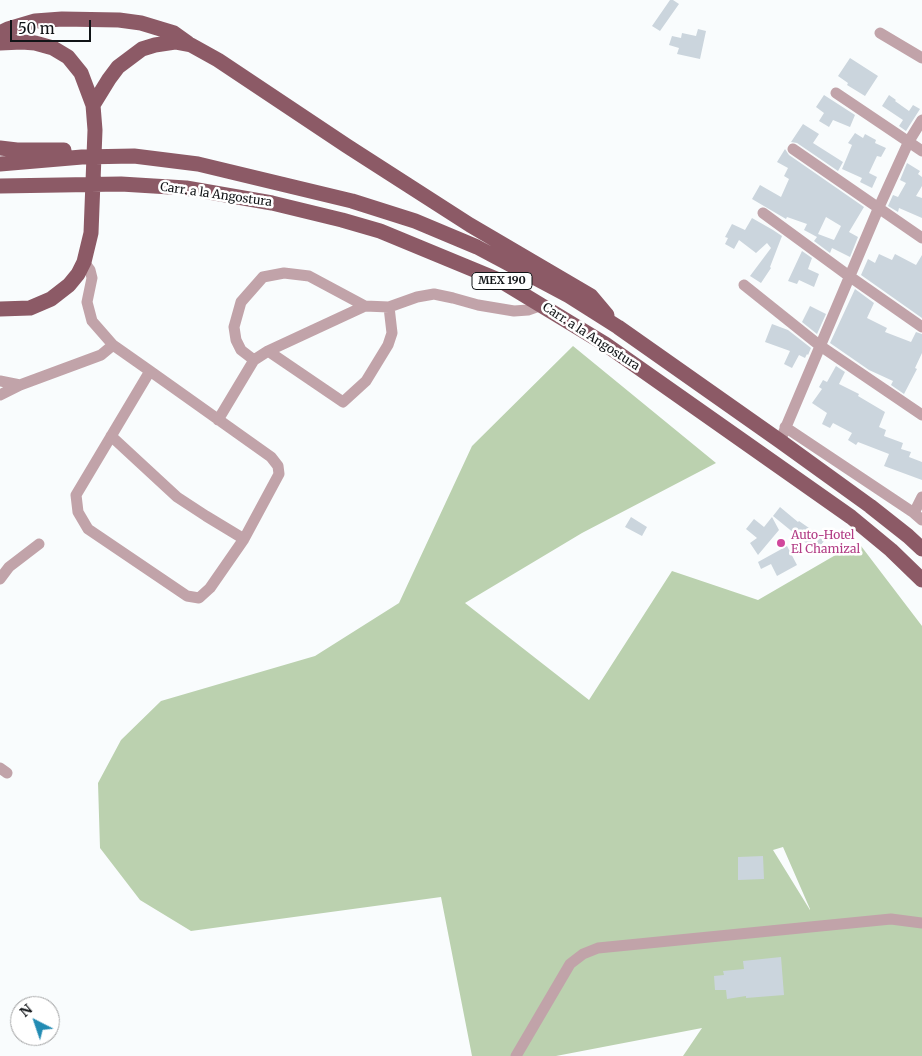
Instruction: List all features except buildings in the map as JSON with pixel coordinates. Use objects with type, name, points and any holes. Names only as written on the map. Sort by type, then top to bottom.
[{"type":"main road","points":[[0,34],[8,29],[35,21],[62,19],[119,20],[141,23],[174,33],[470,225],[591,296],[618,327]]},
{"type":"main road","points":[[93,105],[118,67],[142,49],[175,42],[191,45]]},
{"type":"main road","points":[[0,43],[35,43],[53,48],[68,58],[81,73],[93,105],[95,130],[91,233],[84,262],[78,274],[69,285],[51,299],[30,308],[0,309]]},
{"type":"main road","points":[[0,148],[62,150],[82,157]]},
{"type":"main road","name":"Carr. a la Angostura","points":[[0,164],[82,157],[134,156],[198,164],[352,201],[415,221],[477,247],[569,296],[618,327],[782,434],[908,536],[922,550]]},
{"type":"main road","name":"Carr. a la Angostura","points":[[0,186],[130,184],[186,188],[272,203],[380,231],[501,281],[612,349],[851,517],[891,550],[922,580]]},
{"type":"street","points":[[880,34],[922,58]]},
{"type":"street","points":[[836,93],[922,151]]},
{"type":"street","points":[[922,120],[909,141],[879,207],[782,434],[918,516],[922,498]]},
{"type":"street","points":[[793,148],[922,238]]},
{"type":"street","points":[[763,213],[922,327]]},
{"type":"street","points":[[84,262],[90,270],[92,278],[87,302],[92,320],[113,345],[150,371],[218,420],[271,457],[278,466],[279,474],[244,539],[210,588],[199,598],[187,596],[88,529],[78,512],[76,495],[150,371]]},
{"type":"street","points":[[254,360],[242,350],[236,340],[234,327],[241,302],[263,277],[284,273],[309,276],[365,306],[389,308],[417,297],[434,294],[514,312],[542,305]]},
{"type":"street","points":[[744,285],[820,346],[922,416]]},
{"type":"street","points":[[218,420],[254,360],[268,351],[365,306]]},
{"type":"street","points":[[268,351],[343,402],[366,381],[388,345],[392,333],[389,308]]},
{"type":"street","points":[[0,395],[20,385],[101,355],[113,345]]},
{"type":"street","points":[[0,381],[20,385]]},
{"type":"street","points":[[111,436],[177,497],[244,539]]},
{"type":"street","points":[[0,579],[4,564],[39,544]]},
{"type":"street","points":[[516,1056],[570,964],[583,954],[598,948],[891,919],[922,923]]},
{"type":"green space","points":[[573,346],[716,463],[582,533],[465,603],[589,700],[672,571],[758,600],[858,542],[922,626],[922,1056],[683,1056],[702,1028],[556,1056],[472,1056],[441,897],[191,931],[140,900],[100,848],[98,783],[121,740],[161,701],[315,656],[399,603],[472,446]],"holes":[[[783,847],[810,910],[773,850]]]},
{"type":"place","name":"Auto-Hotel El Chamizal","points":[[781,543]]}]
